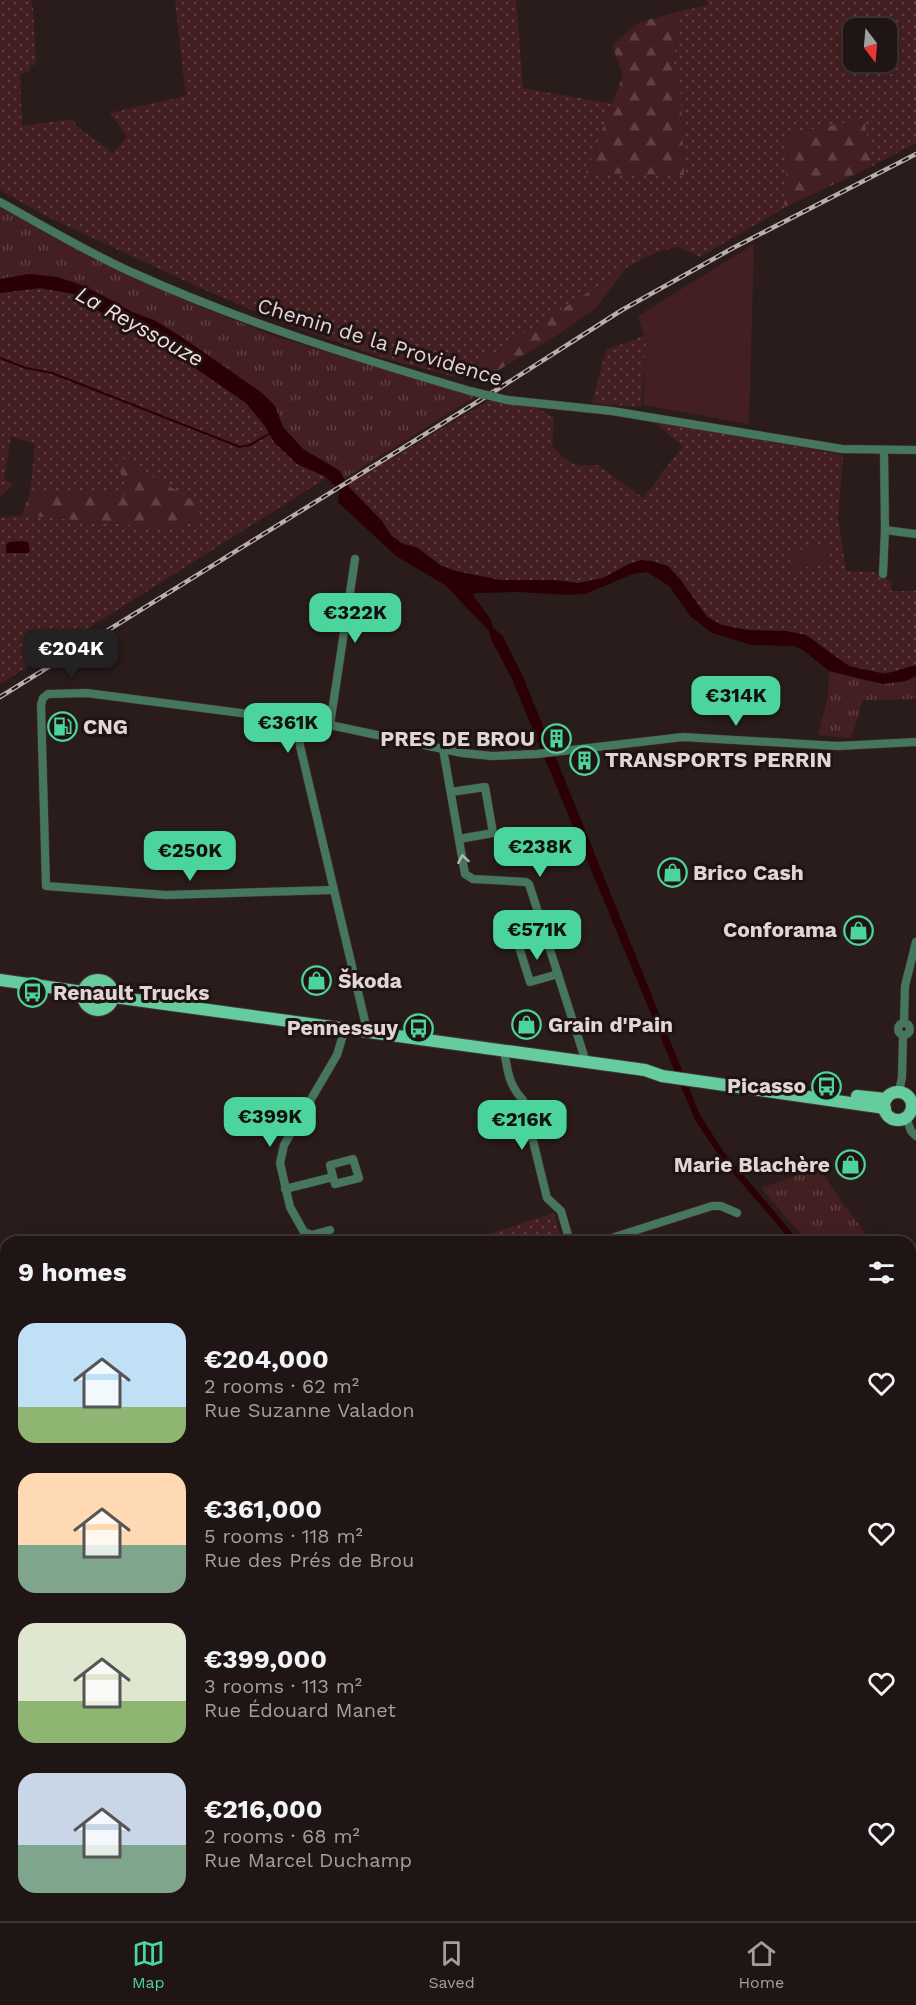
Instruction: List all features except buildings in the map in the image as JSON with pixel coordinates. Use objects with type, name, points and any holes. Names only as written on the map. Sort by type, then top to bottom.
[{"type":"main road","points":[[98,979],[108,983],[114,997],[107,1007],[96,1010],[85,1004],[83,992],[88,983],[98,979]]},
{"type":"main road","points":[[0,980],[83,992]]},
{"type":"main road","points":[[114,997],[645,1070],[662,1076],[681,1075],[885,1104]]},
{"type":"main road","points":[[899,1092],[907,1095],[911,1110],[902,1119],[893,1119],[886,1112],[885,1104],[892,1094],[899,1092]]},
{"type":"street","name":"Chemin de la Providence","points":[[0,202],[127,270],[231,314],[338,352],[470,391],[507,400],[623,413],[842,449],[916,450]]},
{"type":"street","points":[[883,574],[884,450]]},
{"type":"street","points":[[885,530],[916,534]]},
{"type":"street","points":[[330,725],[356,559]]},
{"type":"street","points":[[333,890],[166,895],[46,886],[41,705],[43,698],[48,694],[87,693],[287,719],[300,726],[330,725],[443,749],[492,756],[559,752],[683,737],[838,746],[916,742]]},
{"type":"street","points":[[300,726],[300,746],[367,1030]]},
{"type":"street","points":[[443,749],[465,874],[468,878],[528,884],[586,1062]]},
{"type":"street","points":[[451,792],[484,787],[493,833],[459,839]]},
{"type":"street","points":[[546,938],[519,947],[530,982],[558,974]]},
{"type":"street","points":[[899,1092],[902,1077],[903,1035],[910,1029],[904,1023],[905,986],[916,942]]},
{"type":"street","points":[[330,1230],[312,1235],[304,1232],[290,1207],[280,1163],[284,1144],[337,1054],[345,1028]]},
{"type":"street","points":[[504,1051],[513,1089],[523,1100],[547,1198],[561,1211],[568,1236]]},
{"type":"street","points":[[911,1110],[911,1131],[916,1136]]},
{"type":"street","points":[[285,1189],[333,1176]]},
{"type":"street","points":[[618,1236],[712,1206],[721,1206],[737,1213]]},
{"type":"green space","points":[[0,0],[31,0],[33,8],[36,65],[30,65],[29,72],[20,74],[22,126],[74,119],[75,125],[113,153],[127,137],[110,113],[186,96],[175,0],[516,0],[523,88],[612,104],[586,173],[684,175],[681,96],[674,63],[678,12],[708,5],[706,0],[916,0],[916,143],[872,166],[864,119],[789,134],[784,208],[700,257],[677,246],[652,254],[626,268],[456,377],[387,359],[285,324],[196,286],[48,217],[0,190]]},
{"type":"green space","points":[[678,12],[674,63],[681,96],[684,175],[586,173],[623,75],[612,45],[640,22]]},
{"type":"green space","points":[[864,119],[872,166],[784,208],[789,134]]},
{"type":"green space","points":[[0,208],[163,291],[274,336],[475,397],[343,479],[340,471],[303,449],[283,427],[275,406],[262,393],[154,320],[132,312],[104,295],[72,281],[29,274],[0,279]]},
{"type":"green space","points":[[754,244],[749,424],[643,405],[646,342],[638,316]]},
{"type":"green space","points":[[626,268],[596,308],[556,336],[490,375],[456,377]]},
{"type":"green space","points":[[40,288],[74,294],[115,322],[156,341],[246,403],[265,426],[274,442],[297,464],[326,477],[0,684],[0,518],[22,515],[170,529],[113,454],[130,495],[30,493],[35,444],[11,436],[4,479],[13,484],[0,497],[0,293]]},
{"type":"green space","points":[[644,336],[646,342],[641,407],[592,403],[606,350]]},
{"type":"green space","points":[[490,400],[538,408],[554,418],[552,446],[563,457],[577,465],[598,465],[643,498],[683,446],[651,420],[843,455],[838,518],[846,571],[873,572],[892,582],[891,591],[916,591],[916,665],[897,671],[865,671],[837,659],[817,642],[803,635],[748,630],[721,624],[641,560],[603,578],[578,583],[555,580],[500,580],[456,571],[441,565],[418,548],[401,543],[391,535],[382,521],[347,485]]},
{"type":"green space","points":[[113,453],[194,501],[200,509],[198,521],[170,529],[22,515],[30,493],[129,495]]},
{"type":"green space","points":[[827,545],[829,564],[793,569],[792,551]]},
{"type":"green space","points":[[829,671],[883,683],[894,683],[916,676],[916,699],[863,700],[851,738],[818,735],[828,697]]},
{"type":"green space","points":[[819,1168],[867,1236],[803,1236],[761,1188]]},
{"type":"green space","points":[[554,1213],[560,1236],[483,1236]]},
{"type":"water","name":"La Reyssouze","points":[[29,274],[57,277],[84,286],[132,312],[154,320],[183,338],[262,393],[275,406],[283,427],[303,449],[340,471],[347,485],[382,521],[391,535],[401,543],[418,548],[441,566],[500,580],[555,580],[578,583],[603,578],[641,560],[652,561],[668,566],[707,617],[721,625],[806,635],[849,666],[885,674],[916,665],[916,676],[906,681],[883,684],[829,671],[803,650],[793,646],[752,645],[712,633],[690,616],[669,586],[647,572],[633,574],[585,594],[519,592],[476,593],[473,595],[491,620],[493,628],[502,635],[522,674],[700,1115],[723,1151],[795,1236],[787,1236],[722,1160],[695,1120],[511,677],[489,631],[445,585],[396,556],[338,502],[339,490],[326,477],[297,464],[274,442],[265,426],[246,403],[156,341],[115,322],[74,294],[40,288],[0,293],[0,279]]},
{"type":"water","points":[[9,542],[28,542],[30,550],[28,553],[6,553],[6,545]]},
{"type":"waterway","points":[[0,358],[26,368],[52,373],[240,447],[250,445],[269,434]]},
{"type":"railway","points":[[0,697],[622,310],[733,248],[916,154]]},
{"type":"place","name":"CNG","points":[[62,727]]},
{"type":"place","name":"PRES DE BROU","points":[[556,739]]},
{"type":"place","name":"TRANSPORTS PERRIN","points":[[584,760]]},
{"type":"place","name":"Brico Cash","points":[[672,873]]},
{"type":"place","name":"Conforama","points":[[858,930]]},
{"type":"place","name":"Škoda","points":[[317,981]]},
{"type":"place","name":"Renault Trucks","points":[[32,993]]},
{"type":"place","name":"Grain d'Pain","points":[[527,1025]]},
{"type":"place","name":"Pennessuy","points":[[419,1028]]},
{"type":"place","name":"Picasso","points":[[827,1086]]},
{"type":"place","name":"Marie Blachère","points":[[851,1165]]}]
